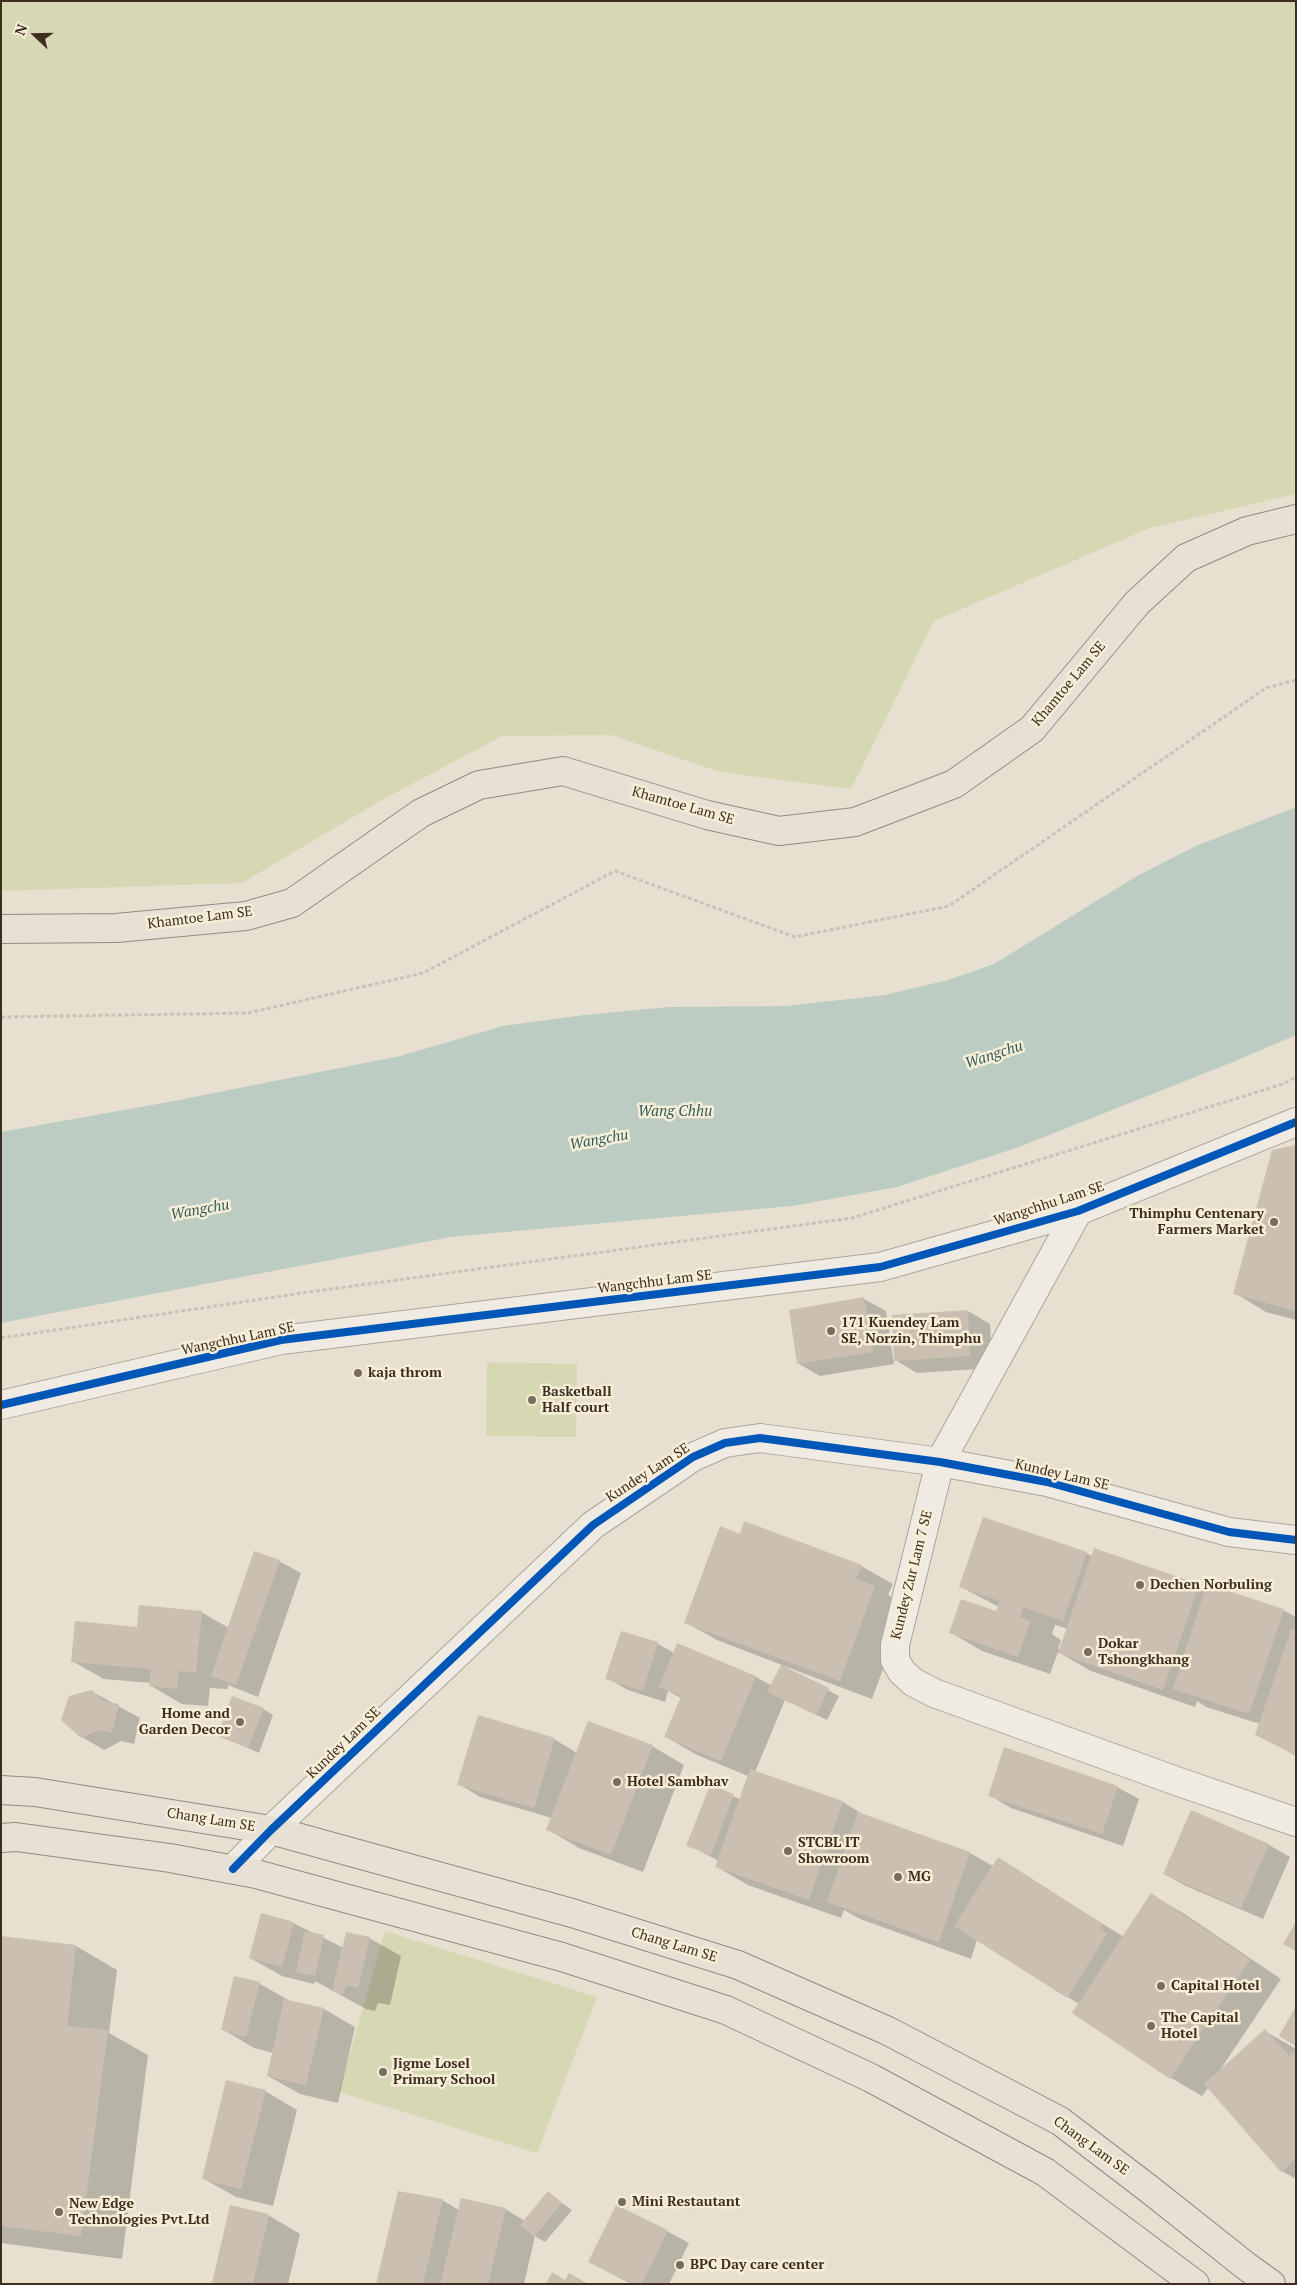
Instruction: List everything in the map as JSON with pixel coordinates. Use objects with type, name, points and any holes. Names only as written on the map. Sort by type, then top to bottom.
[{"type":"main road","name":"Khamtoe Lam SE","points":[[1,929],[116,928],[246,916],[292,903],[421,813],[479,786],[563,771],[707,815],[778,831],[855,822],[954,784],[1032,729],[1137,603],[1186,558],[1247,531],[1296,519]]},
{"type":"main road","name":"Chang Lam SE","points":[[1,1790],[35,1792],[271,1830],[572,1913],[738,1965],[888,2031],[1060,2121],[1271,2284]]},
{"type":"main road","points":[[1,1838],[16,1837],[170,1858],[233,1869],[562,1956],[726,2010],[871,2078],[1045,2172],[1195,2284]]},
{"type":"street","name":"Wangchhu Lam SE","points":[[1,1405],[281,1340],[880,1267],[1078,1210],[1296,1122]]},
{"type":"street","name":"Kundey Zur Lam 7 SE","points":[[1078,1210],[940,1462],[895,1645],[895,1660],[902,1672],[913,1682],[934,1692],[1134,1766],[1296,1822]]},
{"type":"street","name":"Kundey Lam SE","points":[[233,1869],[271,1830],[593,1524],[693,1457],[725,1443],[760,1438],[940,1462],[1047,1482],[1229,1532],[1296,1540]]},
{"type":"path","points":[[1,1017],[248,1013],[423,973],[615,871],[795,937],[949,906],[1266,688],[1296,680]]},
{"type":"path","points":[[1,1338],[309,1292],[852,1218],[1283,1084],[1296,1077]]},
{"type":"green space","points":[[1,1],[1296,1],[1296,494],[1150,528],[934,621],[851,789],[720,772],[611,735],[502,736],[382,800],[242,883],[1,891]]},
{"type":"green space","name":"Basketball Half court","points":[[487,1362],[577,1364],[576,1437],[486,1436]]},
{"type":"green space","points":[[385,1931],[597,1997],[537,2153],[339,2092]]},
{"type":"water","name":"Wang Chhu","points":[[1296,807],[1296,1035],[1233,1062],[1019,1147],[897,1187],[792,1206],[451,1237],[1,1323],[1,1132],[174,1101],[400,1056],[503,1026],[584,1015],[669,1007],[786,1006],[885,995],[948,980],[994,964],[1137,876],[1196,846]]},
{"type":"building","name":"Thimphu Centenary Farmers Market","points":[[1296,1145],[1296,1311],[1233,1294],[1272,1150]]},
{"type":"building","name":"171 Kuendey Lam SE, Norzin, Thimphu","points":[[864,1297],[873,1352],[797,1364],[789,1310]]},
{"type":"building","points":[[968,1310],[970,1356],[894,1361],[892,1315]]},
{"type":"building","points":[[983,1517],[1087,1552],[1063,1621],[1023,1607],[1020,1617],[1030,1621],[1018,1657],[949,1633],[961,1599],[996,1611],[1000,1601],[959,1587]]},
{"type":"building","points":[[744,1521],[862,1565],[856,1579],[875,1586],[840,1681],[684,1623],[720,1526],[740,1534]]},
{"type":"building","points":[[1094,1548],[1199,1584],[1163,1690],[1058,1653]]},
{"type":"building","points":[[254,1551],[280,1560],[236,1685],[211,1676]]},
{"type":"building","points":[[1207,1584],[1284,1609],[1249,1714],[1173,1689]]},
{"type":"building","points":[[139,1605],[202,1611],[196,1672],[179,1671],[177,1689],[149,1686],[151,1669],[71,1662],[75,1621],[137,1627]]},
{"type":"building","points":[[1291,1629],[1296,1630],[1296,1755],[1255,1735]]},
{"type":"building","points":[[621,1631],[658,1642],[643,1691],[605,1679]]},
{"type":"building","points":[[677,1643],[756,1676],[721,1761],[664,1737],[681,1696],[659,1687]]},
{"type":"building","points":[[781,1665],[829,1688],[816,1715],[767,1692]]},
{"type":"building","points":[[92,1690],[103,1701],[119,1704],[112,1733],[99,1730],[81,1738],[61,1720],[69,1696]]},
{"type":"building","name":"Home and Garden Decor","points":[[232,1696],[264,1708],[248,1748],[217,1736]]},
{"type":"building","points":[[478,1715],[555,1738],[534,1808],[457,1785]]},
{"type":"building","points":[[588,1721],[653,1745],[611,1855],[546,1830]]},
{"type":"building","points":[[1004,1747],[1118,1786],[1102,1834],[988,1796]]},
{"type":"building","points":[[750,1769],[843,1801],[809,1900],[715,1867]]},
{"type":"building","points":[[710,1785],[734,1794],[711,1855],[686,1846]]},
{"type":"building","points":[[1191,1810],[1269,1844],[1241,1908],[1163,1874]]},
{"type":"building","name":"MG","points":[[858,1812],[970,1852],[939,1942],[827,1902]]},
{"type":"building","points":[[998,1857],[1103,1924],[1100,1929],[1107,1934],[1067,1998],[954,1926]]},
{"type":"building","name":"Capital Hotel","points":[[1151,1893],[1250,1960],[1170,2079],[1072,2013]]},
{"type":"building","points":[[261,1913],[294,1922],[282,1967],[249,1958]]},
{"type":"building","points":[[1296,1922],[1296,1951],[1283,1944]]},
{"type":"building","points":[[305,1931],[324,1935],[315,1976],[296,1972]]},
{"type":"building","points":[[346,1932],[370,1937],[358,1988],[346,1985],[343,1994],[332,1991]]},
{"type":"building","points":[[1,1936],[76,1945],[67,2026],[108,2030],[81,2236],[1,2226]]},
{"type":"building","points":[[234,1976],[260,1982],[246,2037],[221,2030]]},
{"type":"building","points":[[284,1999],[324,2008],[306,2085],[267,2076]]},
{"type":"building","points":[[1296,2006],[1296,2046],[1279,2036]]},
{"type":"building","points":[[1265,2029],[1289,2056],[1296,2050],[1296,2159],[1281,2172],[1204,2084]]},
{"type":"building","points":[[226,2080],[266,2090],[241,2189],[202,2179]]},
{"type":"building","points":[[398,2191],[443,2199],[423,2284],[376,2284]]},
{"type":"building","points":[[548,2191],[562,2203],[534,2237],[520,2225]]},
{"type":"building","points":[[461,2198],[506,2208],[488,2284],[440,2284]]},
{"type":"building","points":[[230,2205],[269,2214],[253,2284],[212,2283]]},
{"type":"building","points":[[616,2205],[668,2230],[642,2284],[633,2284],[588,2262]]},
{"type":"building","points":[[552,2272],[565,2280],[569,2273],[588,2284],[546,2284]]},
{"type":"cycle path","points":[[1,1405],[281,1340],[880,1267],[1078,1211],[1296,1122]]},
{"type":"cycle path","points":[[233,1869],[271,1830],[593,1525],[693,1457],[725,1443],[760,1438],[940,1462],[1047,1482],[1229,1532],[1296,1540]]},
{"type":"place","name":"Thimphu Centenary Farmers Market","points":[[1274,1222]]},
{"type":"place","name":"171 Kuendey Lam SE, Norzin, Thimphu","points":[[831,1331]]},
{"type":"place","name":"kaja throm","points":[[358,1373]]},
{"type":"place","name":"Basketball Half court","points":[[532,1400]]},
{"type":"place","name":"Dechen Norbuling","points":[[1140,1585]]},
{"type":"place","name":"Dokar Tshongkhang","points":[[1088,1652]]},
{"type":"place","name":"Home and Garden Decor","points":[[240,1722]]},
{"type":"place","name":"Hotel Sambhav","points":[[617,1782]]},
{"type":"place","name":"STCBL IT Showroom","points":[[788,1851]]},
{"type":"place","name":"MG","points":[[898,1877]]},
{"type":"place","name":"Capital Hotel","points":[[1161,1986]]},
{"type":"place","name":"The Capital Hotel","points":[[1151,2026]]},
{"type":"place","name":"Jigme Losel Primary School","points":[[383,2072]]},
{"type":"place","name":"Mini Restautant","points":[[622,2202]]},
{"type":"place","name":"New Edge Technologies Pvt.Ltd","points":[[59,2212]]},
{"type":"place","name":"BPC Day care center","points":[[680,2265]]},
{"type":"water label","name":"Wangchu","points":[[994,1055]]},
{"type":"water label","name":"Wangchu","points":[[599,1140]]},
{"type":"water label","name":"Wangchu","points":[[200,1210]]}]
